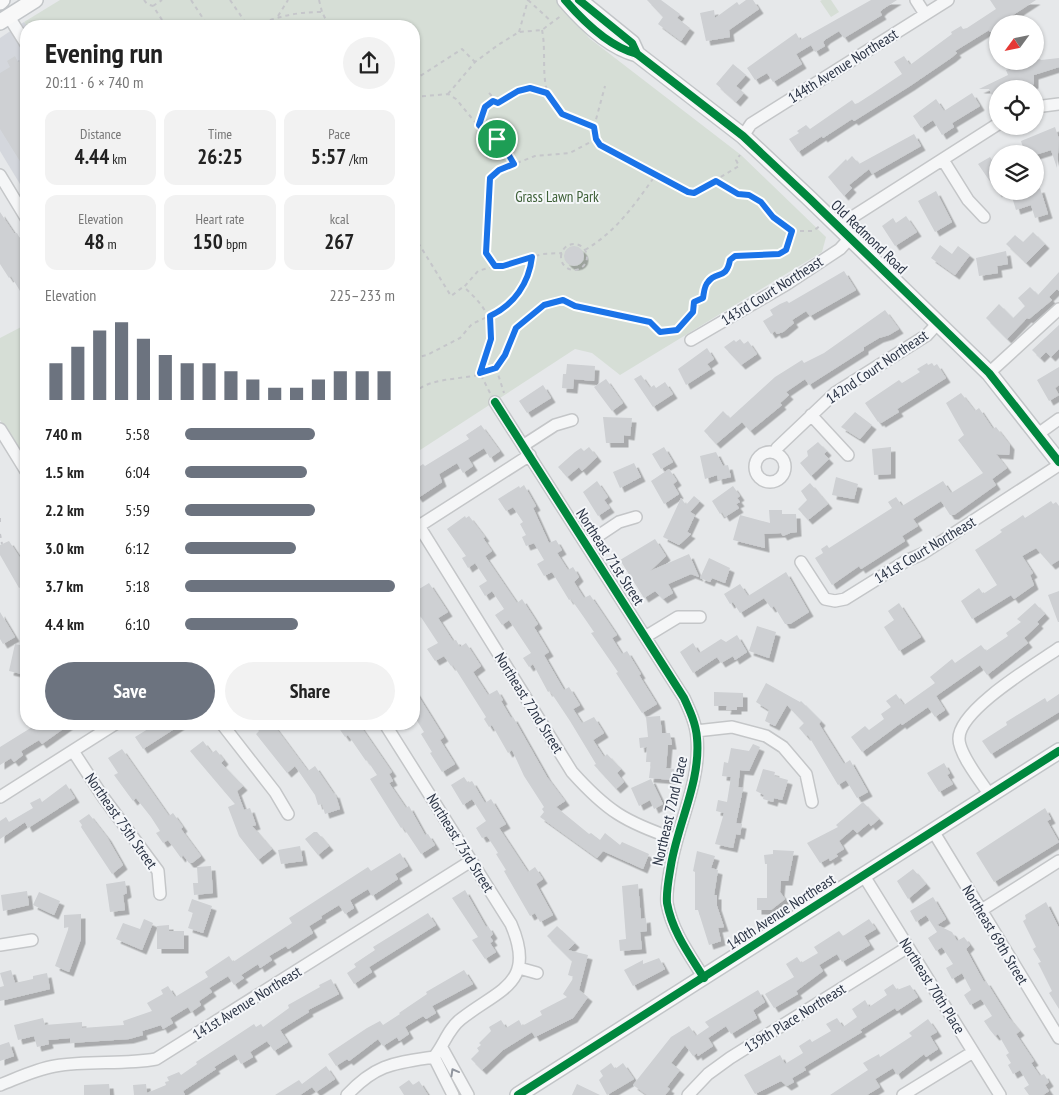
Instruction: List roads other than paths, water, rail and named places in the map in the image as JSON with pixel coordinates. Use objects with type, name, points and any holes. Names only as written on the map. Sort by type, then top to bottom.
[{"type":"main road","points":[[4,19],[35,0]]},
{"type":"main road","name":"Old Redmond Road","points":[[579,0],[632,43],[637,54]]},
{"type":"main road","name":"Old Redmond Road","points":[[565,6],[623,51],[637,54],[742,136],[989,373],[1059,463]]},
{"type":"main road","name":"140th Avenue Northeast","points":[[518,1095],[1059,751]]},
{"type":"street","points":[[916,0],[925,14]]},
{"type":"street","name":"144th Avenue Northeast","points":[[742,136],[751,124],[948,0]]},
{"type":"street","points":[[4,19],[20,37]]},
{"type":"street","points":[[1044,106],[1059,104]]},
{"type":"street","name":"143rd Court Northeast","points":[[691,340],[786,284],[840,249],[854,216],[989,130]]},
{"type":"street","points":[[943,160],[968,200],[984,217]]},
{"type":"street","points":[[0,175],[20,208]]},
{"type":"street","points":[[989,373],[1059,309]]},
{"type":"street","name":"142nd Court Northeast","points":[[775,453],[835,393],[927,335],[938,323]]},
{"type":"street","name":"Northeast 71st Street","points":[[495,402],[684,698],[696,731]]},
{"type":"street","points":[[811,415],[848,455]]},
{"type":"street","points":[[1038,434],[1059,419]]},
{"type":"street","points":[[527,450],[555,425],[572,420]]},
{"type":"street","points":[[0,429],[20,461]]},
{"type":"street","name":"Northeast 72nd Street","points":[[420,525],[527,450]]},
{"type":"street","name":"141st Court Northeast","points":[[801,562],[825,599],[835,601],[845,599],[937,544],[1059,463]]},
{"type":"street","points":[[586,544],[619,522],[636,518]]},
{"type":"street","name":"Northeast 72nd Street","points":[[420,528],[572,772],[594,796],[616,814],[637,826],[675,839]]},
{"type":"street","points":[[645,637],[678,617],[700,616]]},
{"type":"street","points":[[990,795],[960,747],[958,737],[971,713],[991,695],[1059,648]]},
{"type":"street","points":[[696,731],[732,727],[751,730],[775,742],[788,752],[806,774],[812,802]]},
{"type":"street","points":[[0,798],[106,730]]},
{"type":"street","points":[[227,730],[275,792],[288,814]]},
{"type":"street","name":"Northeast 73rd Street","points":[[389,730],[511,924],[521,956],[519,968]]},
{"type":"street","name":"Northeast 72nd Place","points":[[696,731],[697,752],[693,781],[675,839],[667,901],[672,923],[704,978]]},
{"type":"street","name":"Northeast 75th Street","points":[[73,751],[103,797],[158,871],[160,894]]},
{"type":"street","name":"Northeast 69th Street","points":[[933,832],[1059,1038]]},
{"type":"street","name":"141st Avenue Northeast","points":[[0,1085],[41,1069],[57,1065],[140,1062],[156,1058],[471,861]]},
{"type":"street","points":[[980,911],[1059,861]]},
{"type":"street","name":"Northeast 70th Place","points":[[864,876],[1000,1095]]},
{"type":"street","points":[[0,945],[32,940]]},
{"type":"street","name":"139th Place Northeast","points":[[688,1095],[708,1074],[730,1058],[908,947]]},
{"type":"street","points":[[347,1095],[372,1072],[390,1064],[438,1052],[451,1029],[460,1020],[500,994],[519,968],[537,973]]},
{"type":"street","points":[[438,1052],[452,1095]]},
{"type":"street","points":[[438,1052],[468,1095]]},
{"type":"street","points":[[903,1095],[973,1052]]},
{"type":"park label","name":"Grass Lawn Park","points":[[557,197]]}]
